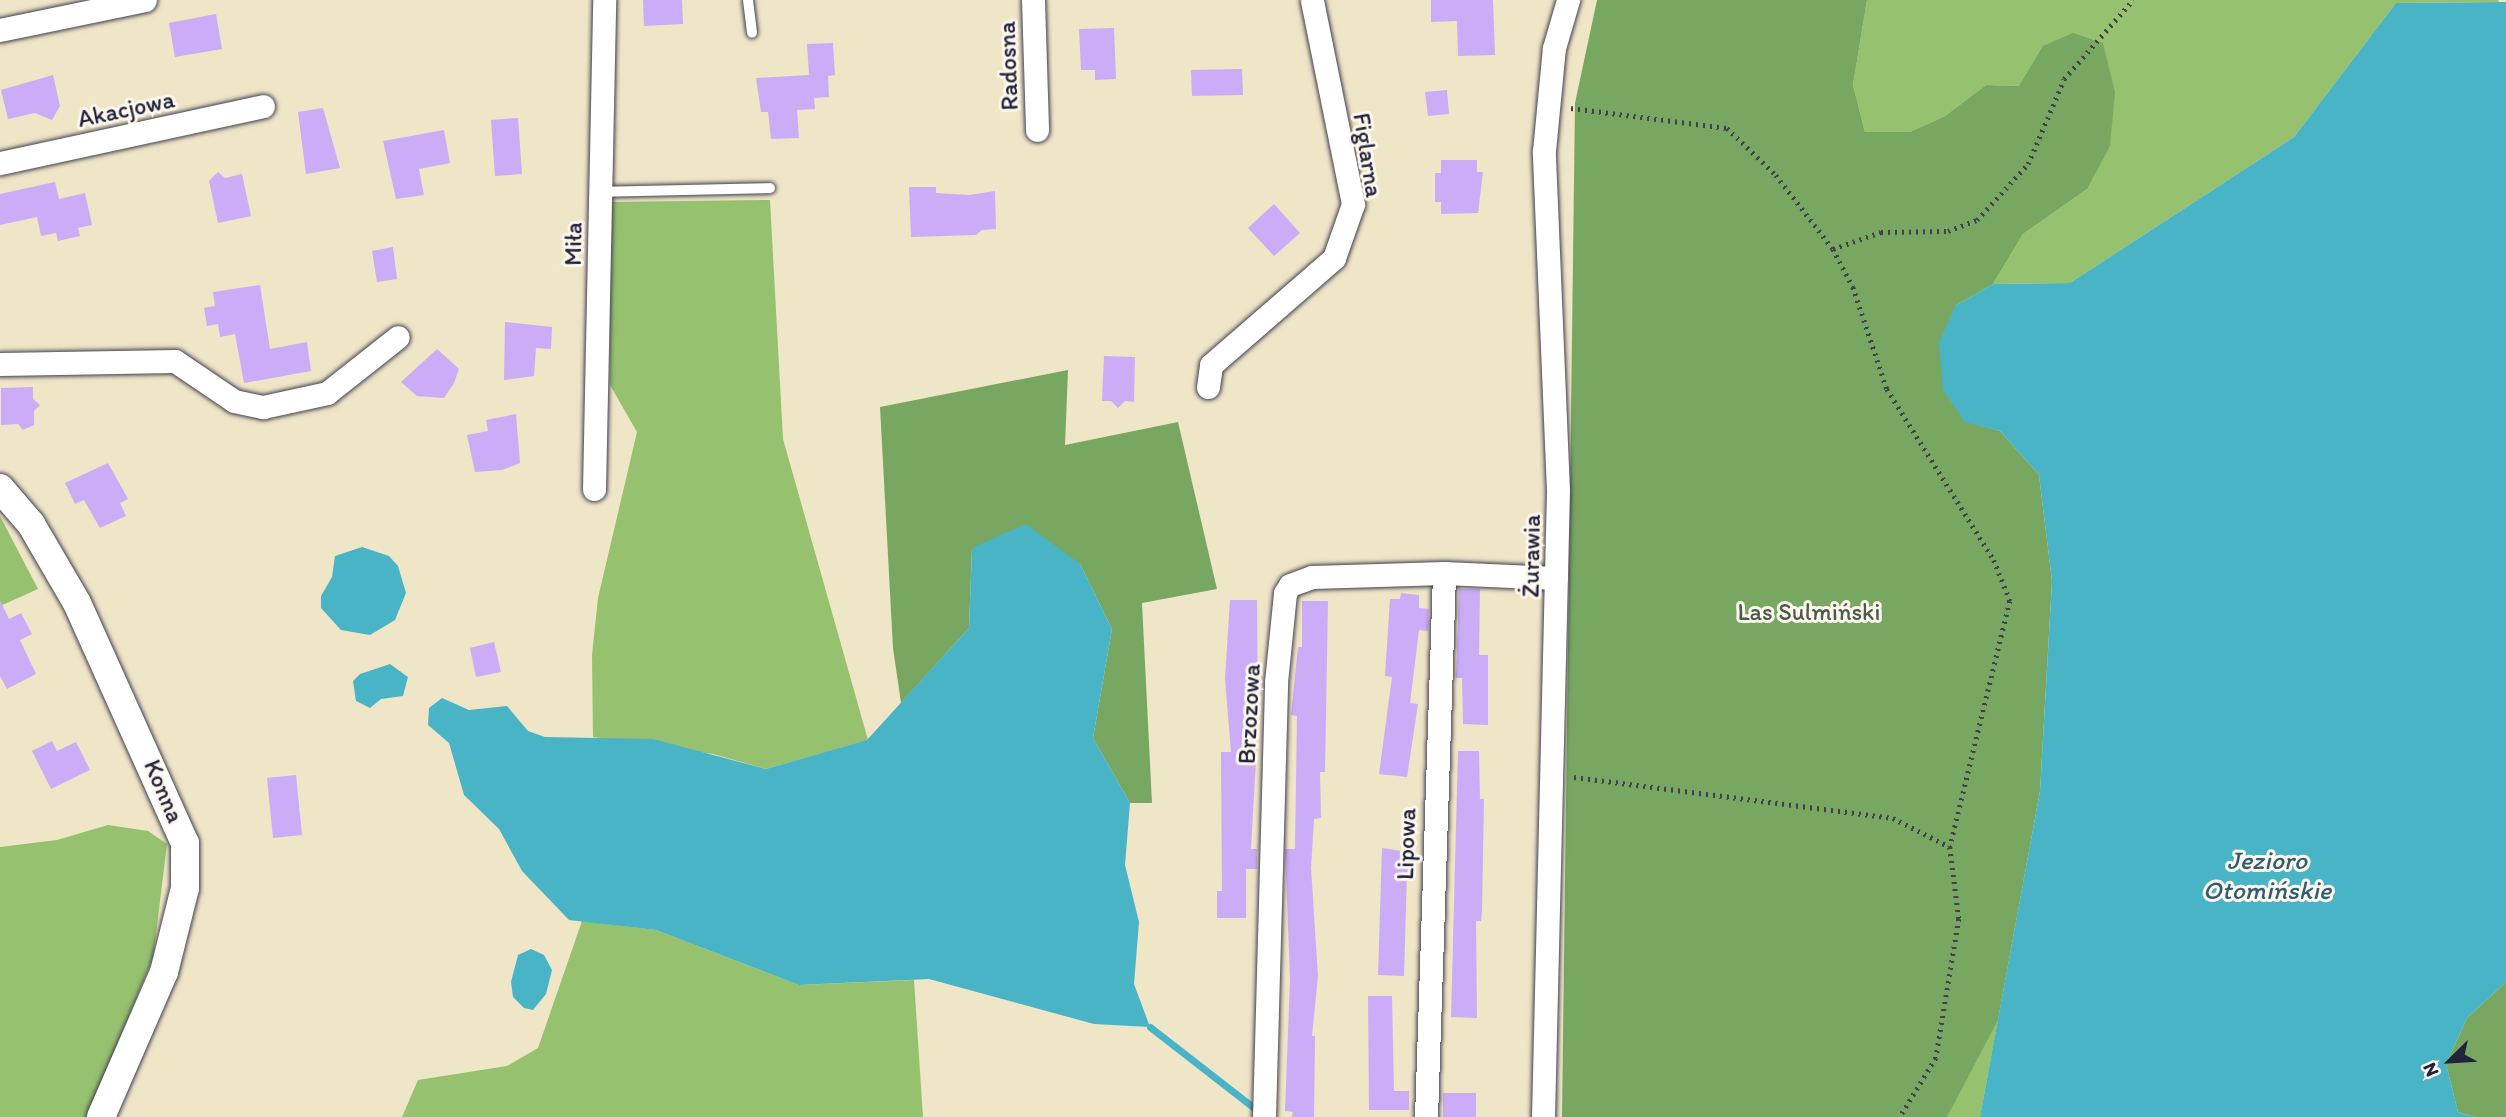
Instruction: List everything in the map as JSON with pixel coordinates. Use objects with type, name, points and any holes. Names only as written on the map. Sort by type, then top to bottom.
[{"type":"street","points":[[0,30],[145,0]]},
{"type":"street","name":"Miła","points":[[594,488],[604,0]]},
{"type":"street","name":"Radosna","points":[[1033,0],[1037,130]]},
{"type":"street","name":"Figlarna","points":[[1209,387],[1211,365],[1334,258],[1353,204],[1312,0]]},
{"type":"street","name":"Żurawia","points":[[1543,1117],[1558,491],[1545,201],[1546,104],[1554,48],[1569,0]]},
{"type":"street","name":"Akacjowa","points":[[0,163],[263,106]]},
{"type":"street","points":[[0,364],[175,360],[234,401],[263,407],[327,393],[398,337]]},
{"type":"street","name":"Konna","points":[[0,488],[31,524],[77,603],[185,843],[180,916],[164,972],[101,1117]]},
{"type":"street","name":"Brzozowa","points":[[1264,1117],[1276,682],[1284,593],[1290,585],[1312,577],[1444,573],[1556,578]]},
{"type":"street","name":"Lipowa","points":[[1426,1117],[1444,573]]},
{"type":"lane","points":[[748,0],[752,33]]},
{"type":"lane","points":[[600,192],[770,188]]},
{"type":"path","points":[[1833,249],[1881,232],[1948,231],[1977,220],[2028,164],[2064,79],[2133,0]]},
{"type":"path","points":[[1546,104],[1727,128],[1776,175],[1833,249],[1853,286],[1887,389],[1994,560],[2010,601],[1950,847],[1959,919],[1936,1058],[1899,1117]]},
{"type":"path","points":[[1552,775],[1894,818],[1950,847]]},
{"type":"green space","name":"Las Sulmiński","points":[[1597,0],[1867,0],[1853,85],[1865,132],[1910,132],[1945,116],[1986,85],[2019,86],[2043,46],[2073,33],[2103,43],[2115,92],[2110,146],[2087,189],[2023,234],[1993,284],[1955,306],[1965,421],[2000,431],[2039,475],[2052,581],[2040,791],[1998,1020],[1947,1117],[1562,1117],[1575,103]]},
{"type":"green space","points":[[1867,0],[2499,2],[2396,3],[2294,137],[2070,283],[1993,284],[2023,234],[2087,189],[2019,86],[1986,85],[1945,116],[1910,132],[1865,132],[1853,85]]},
{"type":"green space","points":[[770,200],[783,439],[868,740],[766,769],[713,754],[593,737],[592,655],[598,598],[637,432],[610,385],[610,202]]},
{"type":"green space","points":[[1068,370],[1065,445],[1178,422],[1217,589],[1142,603],[1152,803],[1130,803],[1093,738],[1112,629],[1080,564],[972,548],[969,628],[901,703],[893,648],[880,407]]},
{"type":"green space","points":[[0,516],[38,589],[0,606]]},
{"type":"green space","points":[[108,825],[148,831],[167,844],[153,958],[87,1117],[0,1117],[0,847],[57,840]]},
{"type":"green space","points":[[582,921],[656,930],[799,985],[914,980],[923,1117],[402,1117],[418,1080],[507,1066],[538,1048]]},
{"type":"green space","points":[[2506,982],[2506,1117],[2475,1117],[2458,1112],[2446,1064],[2467,1018]]},
{"type":"green space","points":[[1998,1020],[1980,1117],[1947,1117],[1983,1042]]},
{"type":"water","name":"Jezioro Otomińskie","points":[[2506,2],[2506,982],[2467,1018],[2446,1064],[2458,1112],[2475,1117],[1980,1117],[2040,791],[2052,581],[2039,475],[2000,431],[1965,422],[1943,390],[1939,343],[1955,306],[1993,284],[2070,283],[2294,137],[2396,3]]},
{"type":"water","points":[[1026,524],[1080,564],[1112,629],[1093,738],[1130,803],[1125,865],[1139,922],[1134,984],[1150,1027],[1094,1024],[929,979],[799,985],[656,930],[569,920],[522,871],[499,829],[464,795],[449,743],[428,725],[429,708],[442,698],[469,710],[507,706],[528,731],[545,737],[653,739],[766,769],[867,740],[969,628],[972,548]]},
{"type":"water","points":[[362,547],[389,556],[398,566],[406,593],[395,620],[370,635],[341,630],[321,608],[321,596],[332,577],[335,556]]},
{"type":"water","points":[[390,664],[408,677],[403,696],[381,699],[370,708],[356,701],[353,681],[360,674]]},
{"type":"water","points":[[531,949],[544,955],[552,970],[546,994],[533,1010],[524,1008],[513,997],[511,982],[518,955]]},
{"type":"building","points":[[643,0],[682,0],[683,24],[644,26]]},
{"type":"building","points":[[1431,0],[1493,0],[1495,55],[1458,56],[1457,21],[1431,22]]},
{"type":"building","points":[[216,14],[222,49],[175,57],[169,23]]},
{"type":"building","points":[[1114,28],[1116,79],[1095,80],[1095,70],[1081,70],[1079,29]]},
{"type":"building","points":[[833,43],[835,75],[828,76],[829,97],[814,98],[815,109],[797,110],[799,138],[771,139],[768,112],[761,112],[756,78],[809,75],[807,44]]},
{"type":"building","points":[[1242,69],[1243,95],[1192,96],[1191,70]]},
{"type":"building","points":[[53,75],[60,106],[52,120],[35,113],[8,119],[1,90]]},
{"type":"building","points":[[1447,90],[1449,114],[1428,116],[1425,92]]},
{"type":"building","points":[[323,108],[340,168],[306,174],[298,112]]},
{"type":"building","points":[[518,118],[522,174],[495,176],[491,120]]},
{"type":"building","points":[[444,130],[450,163],[419,169],[424,195],[396,199],[383,141]]},
{"type":"building","points":[[1441,160],[1477,160],[1477,172],[1483,172],[1478,213],[1441,214],[1441,202],[1435,202],[1435,173],[1441,173]]},
{"type":"building","points":[[218,172],[225,178],[242,174],[251,216],[218,223],[209,181]]},
{"type":"building","points":[[55,182],[59,199],[85,193],[92,225],[78,228],[80,236],[58,241],[56,233],[41,236],[37,217],[0,225],[0,194]]},
{"type":"building","points":[[909,187],[936,187],[936,193],[969,195],[995,191],[996,229],[982,230],[976,235],[911,237]]},
{"type":"building","points":[[1274,204],[1300,233],[1274,256],[1248,228]]},
{"type":"building","points":[[393,247],[397,279],[377,282],[372,251]]},
{"type":"building","points":[[260,285],[270,349],[307,342],[311,371],[244,383],[235,334],[220,337],[218,324],[207,326],[204,308],[215,306],[213,292]]},
{"type":"building","points":[[505,322],[552,327],[551,349],[536,348],[534,376],[504,380]]},
{"type":"building","points":[[437,349],[459,369],[454,383],[444,398],[417,396],[401,382]]},
{"type":"building","points":[[1104,356],[1135,357],[1134,402],[1125,401],[1118,408],[1111,401],[1102,401]]},
{"type":"building","points":[[33,387],[33,399],[40,405],[34,411],[34,425],[23,430],[18,424],[1,425],[1,388]]},
{"type":"building","points":[[516,414],[520,463],[502,470],[475,472],[467,435],[488,431],[486,420]]},
{"type":"building","points":[[108,463],[128,499],[120,503],[126,516],[100,528],[84,500],[75,504],[65,483]]},
{"type":"building","points":[[1459,589],[1480,589],[1479,655],[1488,655],[1488,725],[1463,724],[1462,678],[1456,678]]},
{"type":"building","points":[[1401,593],[1419,595],[1419,608],[1429,609],[1428,631],[1419,630],[1410,703],[1418,704],[1407,777],[1379,774],[1392,677],[1385,676],[1390,599],[1400,599]]},
{"type":"building","points":[[0,600],[9,619],[21,613],[32,634],[20,640],[36,674],[7,689],[0,676]]},
{"type":"building","points":[[1230,600],[1257,600],[1258,723],[1251,849],[1257,849],[1257,869],[1246,869],[1246,918],[1217,918],[1217,891],[1222,891],[1221,752],[1231,752],[1225,679]]},
{"type":"building","points":[[1302,601],[1328,601],[1325,772],[1320,772],[1321,818],[1314,819],[1311,868],[1318,976],[1312,1036],[1315,1036],[1314,1117],[1292,1117],[1293,1112],[1285,1111],[1290,979],[1285,849],[1295,849],[1297,716],[1291,715],[1298,647],[1302,647]]},
{"type":"building","points":[[494,642],[501,672],[476,677],[470,648]]},
{"type":"building","points":[[52,741],[57,751],[76,742],[90,770],[51,789],[32,751]]},
{"type":"building","points":[[1458,751],[1479,751],[1480,799],[1484,799],[1482,911],[1481,921],[1476,921],[1477,1018],[1451,1017]]},
{"type":"building","points":[[296,775],[302,835],[273,838],[267,778]]},
{"type":"building","points":[[1382,848],[1414,853],[1411,873],[1407,872],[1404,976],[1378,975]]},
{"type":"building","points":[[1368,996],[1392,996],[1394,1091],[1409,1091],[1409,1110],[1369,1110]]},
{"type":"building","points":[[1443,1093],[1476,1093],[1476,1117],[1443,1117]]},
{"type":"waterway","points":[[1150,1027],[1254,1108]]}]
